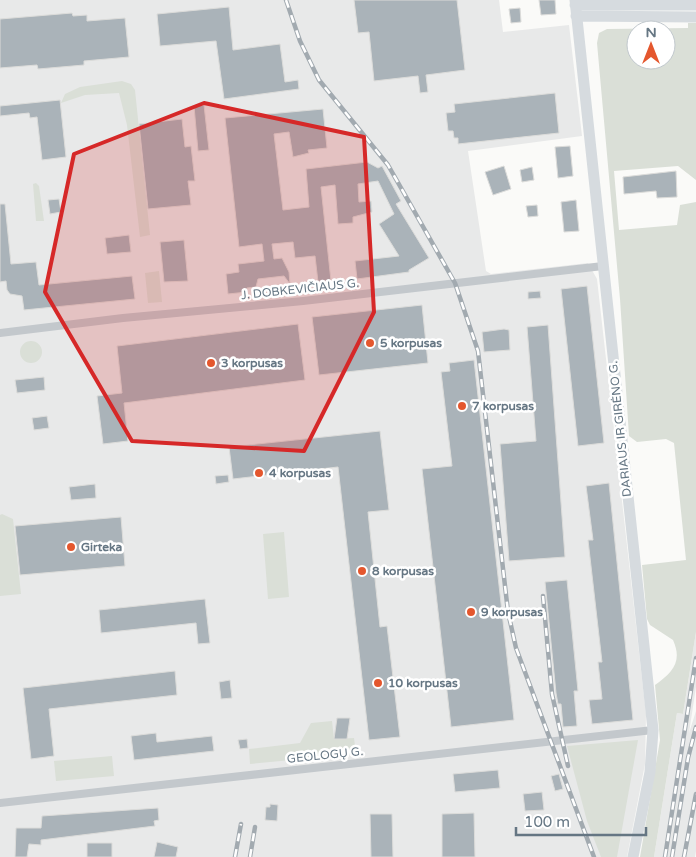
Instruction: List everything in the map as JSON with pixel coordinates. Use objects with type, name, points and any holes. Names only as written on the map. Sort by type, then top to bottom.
[{"type":"street","points":[[575,7],[696,5]]},
{"type":"street","points":[[575,7],[696,17]]},
{"type":"street","name":"DARIAUS IR GIRĖNO G.","points":[[575,7],[653,730],[650,772],[633,857]]},
{"type":"street","name":"J. DOBKEVIČIAUS G.","points":[[0,333],[603,266]]},
{"type":"street","name":"GEOLOGŲ G.","points":[[0,803],[653,730]]},
{"type":"highlighted area","points":[[204,103],[364,137],[374,312],[304,451],[132,441],[45,292],[74,154]]},
{"type":"shaded area","points":[[0,0],[499,0],[503,32],[569,25],[582,136],[468,151],[486,271],[491,274],[588,263],[597,279],[646,714],[645,764],[627,857],[0,857]]},
{"type":"shaded area","points":[[688,23],[696,23],[696,180],[678,166],[614,171],[619,230],[677,225],[680,205],[696,202],[696,632],[683,714],[677,713],[654,857],[640,857],[660,740],[655,685],[671,671],[677,655],[673,640],[650,625],[647,619],[642,565],[686,560],[674,443],[666,439],[637,442],[629,436],[620,299],[597,43],[599,33],[607,29],[626,29],[626,70],[676,70],[676,28],[688,28]]},
{"type":"shaded area","points":[[122,81],[131,84],[135,90],[150,235],[140,237],[127,125],[119,93],[85,95],[61,103],[65,94],[80,87]]},
{"type":"shaded area","points":[[36,183],[39,186],[44,221],[36,221],[33,184]]},
{"type":"shaded area","points":[[159,271],[162,302],[148,303],[145,273]]},
{"type":"shaded area","points":[[27,341],[35,341],[42,348],[42,356],[35,363],[27,363],[20,356],[20,348]]},
{"type":"shaded area","points":[[2,514],[13,519],[21,594],[0,596],[0,515]]},
{"type":"shaded area","points":[[284,532],[289,597],[268,599],[263,534]]},
{"type":"shaded area","points":[[696,632],[696,687],[689,733],[696,711],[695,857],[654,857],[677,713],[683,714]]},
{"type":"shaded area","points":[[332,721],[334,739],[354,738],[356,754],[250,764],[249,749],[300,743],[311,723]]},
{"type":"shaded area","points":[[638,740],[617,857],[601,857],[587,821],[567,746]]},
{"type":"shaded area","points":[[112,756],[114,776],[56,781],[54,761]]},
{"type":"building","points":[[354,0],[457,0],[465,70],[426,75],[428,92],[420,93],[418,76],[374,81],[369,32],[358,33]]},
{"type":"building","points":[[539,0],[555,0],[556,14],[541,15]]},
{"type":"building","points":[[229,7],[233,50],[280,44],[285,82],[298,80],[299,89],[224,99],[216,41],[160,46],[157,14]]},
{"type":"building","points":[[520,8],[521,22],[511,23],[509,9]]},
{"type":"building","points":[[72,13],[73,16],[87,15],[87,21],[125,18],[129,57],[84,61],[84,65],[38,69],[37,65],[0,68],[0,19]]},
{"type":"building","points":[[555,93],[559,133],[458,144],[458,138],[454,138],[453,131],[448,131],[446,113],[455,112],[454,104]]},
{"type":"building","points":[[60,100],[66,157],[42,160],[37,117],[30,118],[29,113],[0,116],[0,106]]},
{"type":"building","points":[[204,105],[209,150],[198,151],[194,106]]},
{"type":"building","points":[[323,109],[327,148],[308,150],[309,153],[293,157],[289,132],[274,134],[283,210],[309,207],[306,169],[367,162],[378,168],[382,166],[401,201],[396,204],[429,258],[409,270],[409,272],[357,279],[355,261],[399,256],[379,224],[394,214],[378,181],[358,184],[359,202],[371,201],[372,212],[353,217],[353,223],[338,224],[335,185],[321,187],[331,281],[318,282],[315,256],[295,258],[293,242],[272,244],[274,259],[282,258],[289,272],[290,284],[284,276],[258,279],[256,287],[247,288],[247,292],[228,294],[226,274],[239,272],[238,264],[264,261],[262,244],[239,247],[225,118]]},
{"type":"building","points":[[182,119],[185,147],[191,146],[195,181],[188,181],[191,205],[148,209],[139,124]]},
{"type":"building","points":[[570,146],[573,176],[558,178],[555,147]]},
{"type":"building","points":[[504,166],[511,189],[493,195],[485,172]]},
{"type":"building","points":[[532,167],[534,180],[522,182],[520,170]]},
{"type":"building","points":[[676,171],[677,197],[657,198],[656,191],[624,194],[623,177]]},
{"type":"building","points":[[59,199],[61,212],[50,214],[48,200]]},
{"type":"building","points":[[576,200],[579,231],[564,232],[561,202]]},
{"type":"building","points":[[0,204],[5,204],[11,264],[36,262],[39,285],[132,276],[135,299],[24,310],[22,296],[10,294],[7,290],[6,281],[0,282]]},
{"type":"building","points":[[537,205],[538,216],[528,217],[526,206]]},
{"type":"building","points":[[129,235],[131,252],[107,254],[105,238]]},
{"type":"building","points":[[184,240],[188,281],[164,282],[160,242]]},
{"type":"building","points":[[587,286],[604,443],[578,446],[561,289]]},
{"type":"building","points":[[540,291],[541,298],[528,299],[528,292]]},
{"type":"building","name":"5 korpusas","points":[[422,305],[428,363],[319,375],[312,317]]},
{"type":"building","name":"3 korpusas","points":[[298,324],[305,380],[124,403],[128,441],[103,444],[97,396],[122,393],[117,346]]},
{"type":"building","points":[[548,325],[565,557],[509,561],[500,444],[536,441],[527,327]]},
{"type":"building","points":[[509,330],[510,350],[484,352],[482,332]]},
{"type":"building","name":"9 korpusas","points":[[474,360],[514,720],[451,727],[422,469],[452,466],[441,372],[450,371],[449,363]]},
{"type":"building","points":[[44,377],[45,390],[17,393],[15,380]]},
{"type":"building","points":[[47,416],[49,428],[34,430],[32,418]]},
{"type":"building","points":[[380,431],[389,510],[368,512],[380,627],[387,626],[400,737],[369,740],[338,467],[233,479],[229,447]]},
{"type":"building","points":[[228,475],[229,482],[216,484],[215,476]]},
{"type":"building","points":[[609,483],[633,720],[592,724],[589,700],[602,699],[598,662],[602,662],[588,540],[593,540],[586,486]]},
{"type":"building","points":[[95,484],[96,498],[71,500],[69,487]]},
{"type":"building","name":"Girteka","points":[[121,517],[125,566],[20,575],[15,526]]},
{"type":"building","points":[[567,580],[578,691],[574,691],[577,726],[563,727],[561,704],[558,704],[556,693],[545,582]]},
{"type":"building","points":[[205,599],[210,643],[198,644],[196,623],[101,633],[99,610]]},
{"type":"building","points":[[175,671],[177,695],[49,709],[54,756],[31,759],[23,688]]},
{"type":"building","points":[[230,680],[232,698],[221,699],[219,682]]},
{"type":"building","points":[[337,718],[350,718],[347,739],[334,739]]},
{"type":"building","points":[[156,733],[157,742],[212,736],[214,751],[134,760],[131,736]]},
{"type":"building","points":[[247,739],[248,748],[240,749],[238,740]]},
{"type":"building","points":[[498,770],[500,788],[455,792],[453,774]]},
{"type":"building","points":[[559,774],[563,789],[555,791],[551,776]]},
{"type":"building","points":[[542,792],[544,810],[525,811],[523,794]]},
{"type":"building","points":[[270,804],[278,805],[277,821],[265,820],[266,807],[270,807]]},
{"type":"building","points":[[158,808],[159,820],[154,821],[155,826],[41,840],[41,845],[29,844],[27,857],[15,857],[16,828],[41,828],[42,816]]},
{"type":"building","points":[[474,813],[475,857],[442,857],[442,814]]},
{"type":"building","points":[[370,814],[392,814],[393,857],[371,857]]},
{"type":"building","points":[[157,842],[178,847],[176,857],[154,857]]},
{"type":"building","points":[[87,843],[112,843],[112,857],[87,857]]},
{"type":"railway","points":[[286,0],[300,41],[319,80],[388,165],[455,283],[478,351],[508,612],[516,648],[594,857]]},
{"type":"railway","points":[[543,596],[552,694],[568,766]]},
{"type":"railway","points":[[665,857],[696,658]]},
{"type":"railway","points":[[672,857],[688,758],[696,727]]},
{"type":"railway","points":[[684,857],[696,794]]},
{"type":"railway","points":[[235,857],[241,824]]},
{"type":"railway","points":[[250,857],[255,827]]},
{"type":"place","name":"5 korpusas","points":[[370,343]]},
{"type":"place","name":"3 korpusas","points":[[211,363]]},
{"type":"place","name":"7 korpusas","points":[[462,406]]},
{"type":"place","name":"4 korpusas","points":[[259,473]]},
{"type":"place","name":"Girteka","points":[[71,547]]},
{"type":"place","name":"8 korpusas","points":[[362,571]]},
{"type":"place","name":"9 korpusas","points":[[471,612]]},
{"type":"place","name":"10 korpusas","points":[[378,683]]}]
